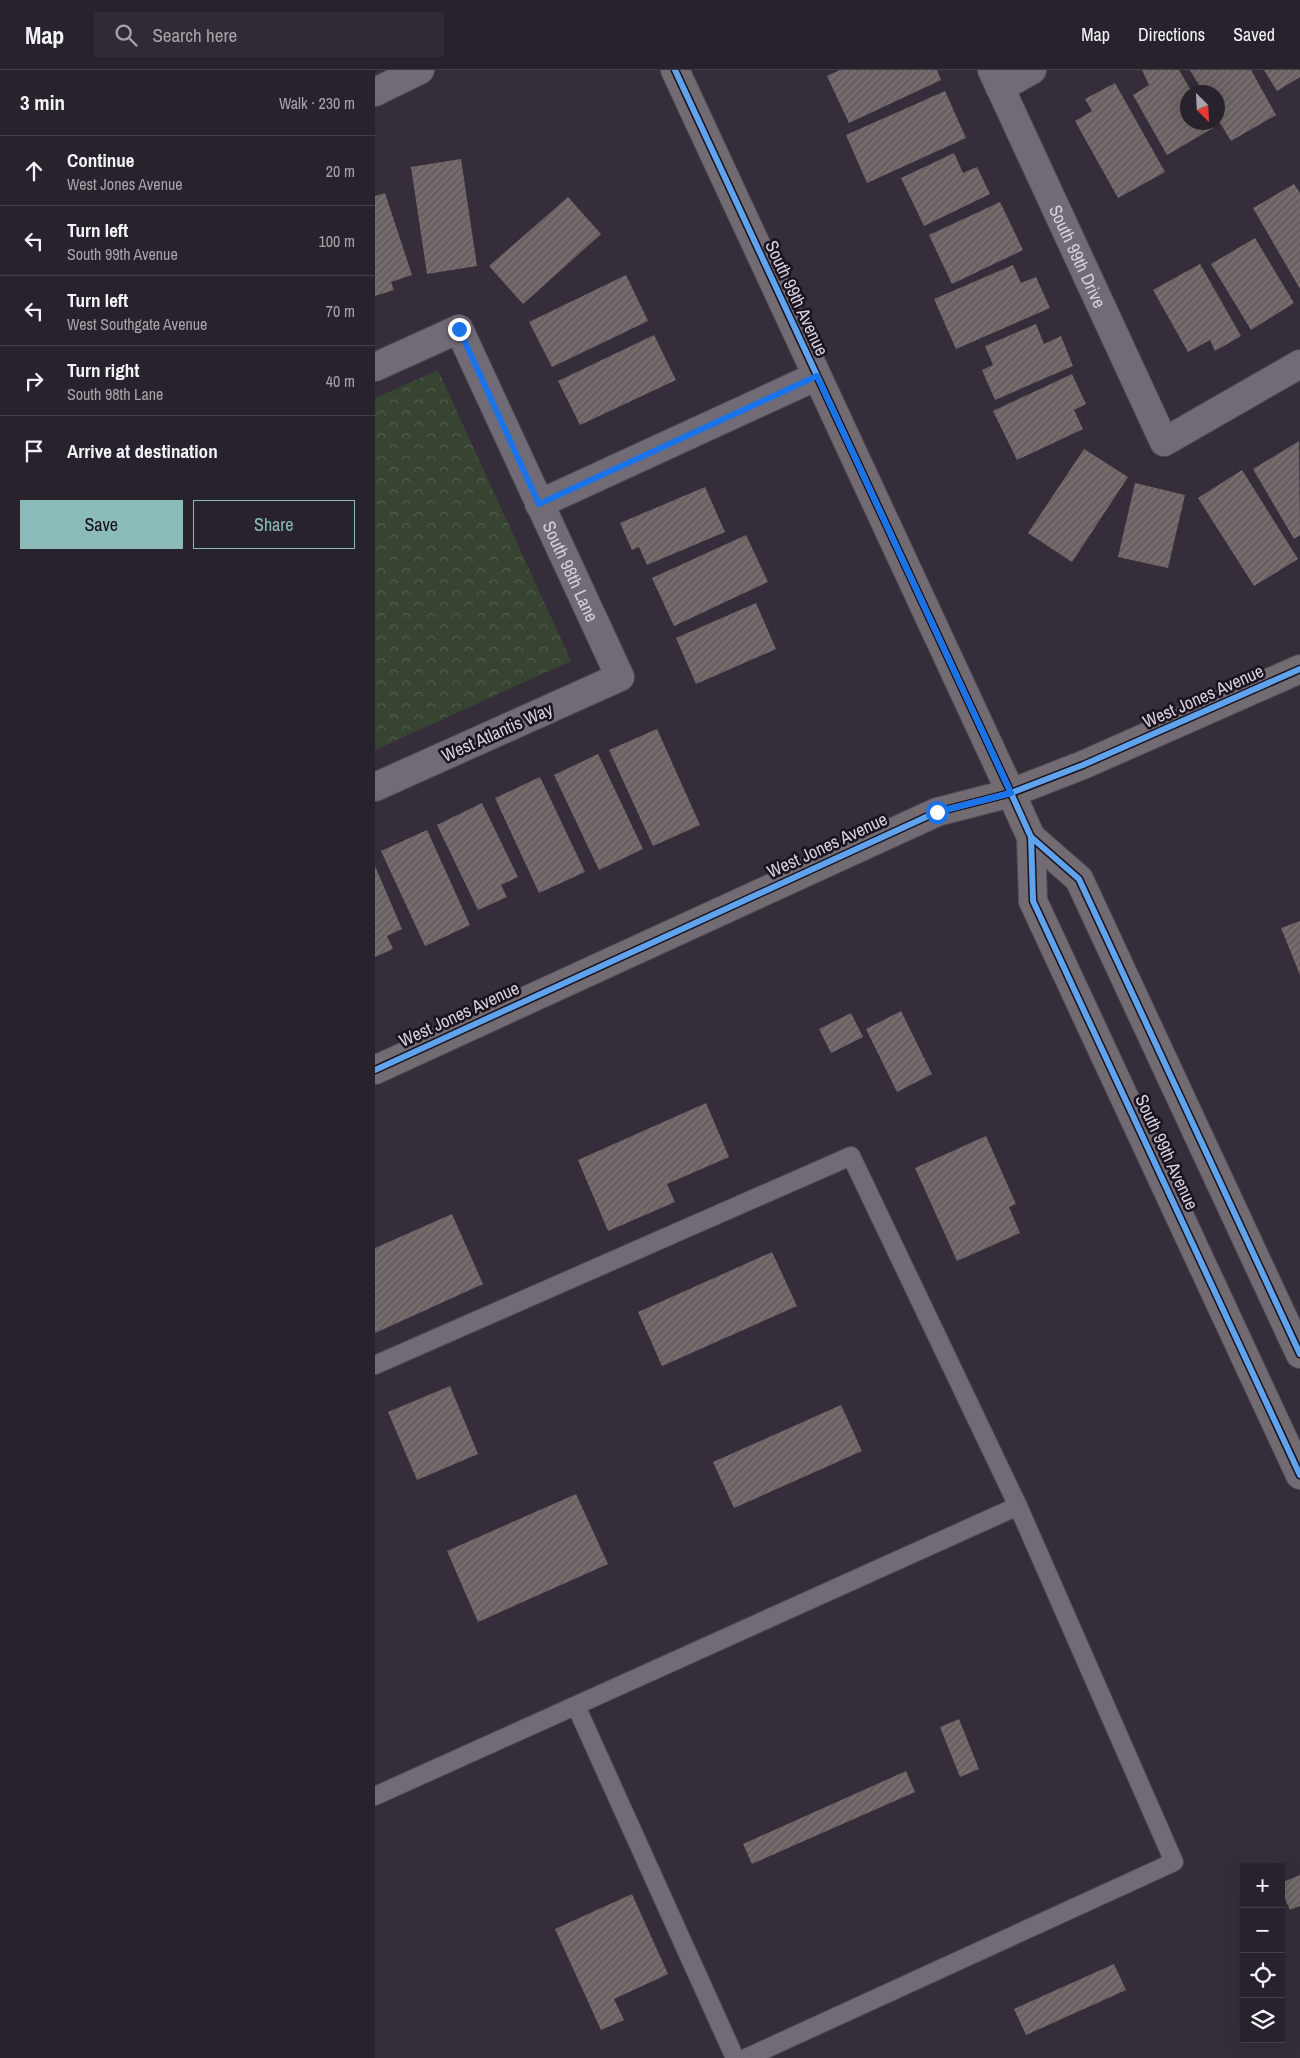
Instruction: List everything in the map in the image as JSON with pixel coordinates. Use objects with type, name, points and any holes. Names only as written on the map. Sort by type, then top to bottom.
[{"type":"main road","name":"South 99th Avenue","points":[[675,70],[1031,837],[1033,901],[1300,1475]]},
{"type":"main road","name":"West Jones Avenue","points":[[375,1070],[937,812],[1011,793],[1083,765],[1300,669]]},
{"type":"main road","name":"South 99th Avenue","points":[[1031,837],[1079,879],[1300,1354]]},
{"type":"street","points":[[375,92],[420,70]]},
{"type":"street","points":[[996,79],[1032,70]]},
{"type":"street","name":"South 99th Drive","points":[[996,79],[1164,442],[1300,364]]},
{"type":"street","name":"South 98th Lane","points":[[375,366],[459,329],[620,677]]},
{"type":"street","points":[[539,504],[817,376]]},
{"type":"street","name":"West Atlantis Way","points":[[375,787],[620,677]]},
{"type":"lane","points":[[375,1365],[851,1156],[1018,1506],[1174,1862],[745,2058]]},
{"type":"lane","points":[[375,1796],[1018,1506]]},
{"type":"lane","points":[[576,1706],[735,2058]]},
{"type":"green space","points":[[438,370],[571,661],[375,750],[375,398]]},
{"type":"building","points":[[840,70],[937,70],[941,80],[849,123],[827,76]]},
{"type":"building","points":[[1142,70],[1179,70],[1188,85],[1180,85],[1180,130],[1210,130],[1167,155],[1133,95],[1149,85]]},
{"type":"building","points":[[1190,70],[1251,70],[1276,115],[1231,141],[1224,130],[1225,85],[1199,85]]},
{"type":"building","points":[[1264,70],[1300,70],[1300,77],[1277,91]]},
{"type":"building","points":[[1115,83],[1165,172],[1118,198],[1075,121],[1092,111],[1085,99]]},
{"type":"building","points":[[945,91],[966,138],[867,183],[846,135]]},
{"type":"building","points":[[954,153],[963,173],[977,167],[990,194],[924,226],[901,178]]},
{"type":"building","points":[[461,159],[477,266],[427,274],[411,167]]},
{"type":"building","points":[[1294,184],[1300,193],[1300,289],[1253,208]]},
{"type":"building","points":[[385,193],[412,275],[391,282],[394,290],[375,296],[375,196]]},
{"type":"building","points":[[568,197],[601,234],[523,304],[489,266]]},
{"type":"building","points":[[1000,202],[1023,250],[952,284],[929,235]]},
{"type":"building","points":[[1255,238],[1294,303],[1251,330],[1211,264]]},
{"type":"building","points":[[1200,264],[1241,336],[1215,351],[1210,340],[1188,352],[1153,290]]},
{"type":"building","points":[[1013,265],[1021,283],[1036,277],[1050,308],[956,349],[934,299]]},
{"type":"building","points":[[626,275],[648,321],[552,367],[529,322]]},
{"type":"building","points":[[1036,324],[1044,344],[1061,336],[1073,366],[995,400],[982,370],[993,365],[985,346]]},
{"type":"building","points":[[654,335],[676,380],[580,425],[558,381]]},
{"type":"building","points":[[1072,374],[1086,404],[1074,410],[1083,429],[1017,460],[993,411]]},
{"type":"building","points":[[1299,441],[1300,535],[1294,539],[1253,469]]},
{"type":"building","points":[[1084,449],[1128,477],[1072,562],[1028,533]]},
{"type":"building","points":[[1242,470],[1298,559],[1254,586],[1198,498]]},
{"type":"building","points":[[1135,483],[1185,495],[1168,568],[1118,557]]},
{"type":"building","points":[[705,487],[725,532],[647,565],[639,547],[632,550],[620,523]]},
{"type":"building","points":[[746,535],[768,582],[674,626],[652,578]]},
{"type":"building","points":[[756,603],[776,649],[696,684],[676,638]]},
{"type":"building","points":[[657,729],[700,825],[653,846],[609,750]]},
{"type":"building","points":[[598,754],[643,849],[599,870],[554,775]]},
{"type":"building","points":[[540,777],[585,872],[539,893],[495,798]]},
{"type":"building","points":[[482,803],[518,877],[501,885],[507,897],[478,910],[437,825]]},
{"type":"building","points":[[427,830],[470,925],[425,946],[381,851]]},
{"type":"building","points":[[375,866],[402,929],[387,936],[393,949],[375,957]]},
{"type":"building","points":[[1300,921],[1300,975],[1281,928]]},
{"type":"building","points":[[901,1011],[932,1074],[897,1092],[866,1029]]},
{"type":"building","points":[[851,1013],[863,1037],[831,1053],[819,1029]]},
{"type":"building","points":[[706,1103],[729,1157],[667,1184],[675,1202],[608,1231],[578,1160]]},
{"type":"building","points":[[986,1136],[1016,1204],[1009,1207],[1020,1233],[957,1261],[915,1168]]},
{"type":"building","points":[[452,1214],[483,1284],[375,1333],[375,1248]]},
{"type":"building","points":[[772,1252],[797,1306],[662,1366],[638,1312]]},
{"type":"building","points":[[450,1386],[478,1454],[417,1480],[388,1412]]},
{"type":"building","points":[[841,1405],[862,1451],[734,1508],[713,1462]]},
{"type":"building","points":[[576,1494],[608,1564],[478,1622],[447,1551]]},
{"type":"building","points":[[959,1719],[979,1769],[960,1777],[940,1727]]},
{"type":"building","points":[[906,1771],[915,1792],[752,1864],[743,1844]]},
{"type":"building","points":[[1300,1875],[1300,1906],[1290,1910],[1285,1899],[1285,1881]]},
{"type":"building","points":[[632,1894],[668,1974],[614,1999],[624,2020],[601,2030],[555,1929]]},
{"type":"building","points":[[1114,1964],[1126,1990],[1026,2035],[1014,2009]]},
{"type":"cycle path","points":[[675,70],[1031,837],[1033,901],[1300,1475]]},
{"type":"cycle path","points":[[375,1070],[937,812],[1011,793],[1083,765],[1300,669]]},
{"type":"cycle path","points":[[1031,837],[1079,879],[1300,1354]]},
{"type":"route","points":[[459,329],[539,504],[817,376],[1011,793],[937,812]]}]
